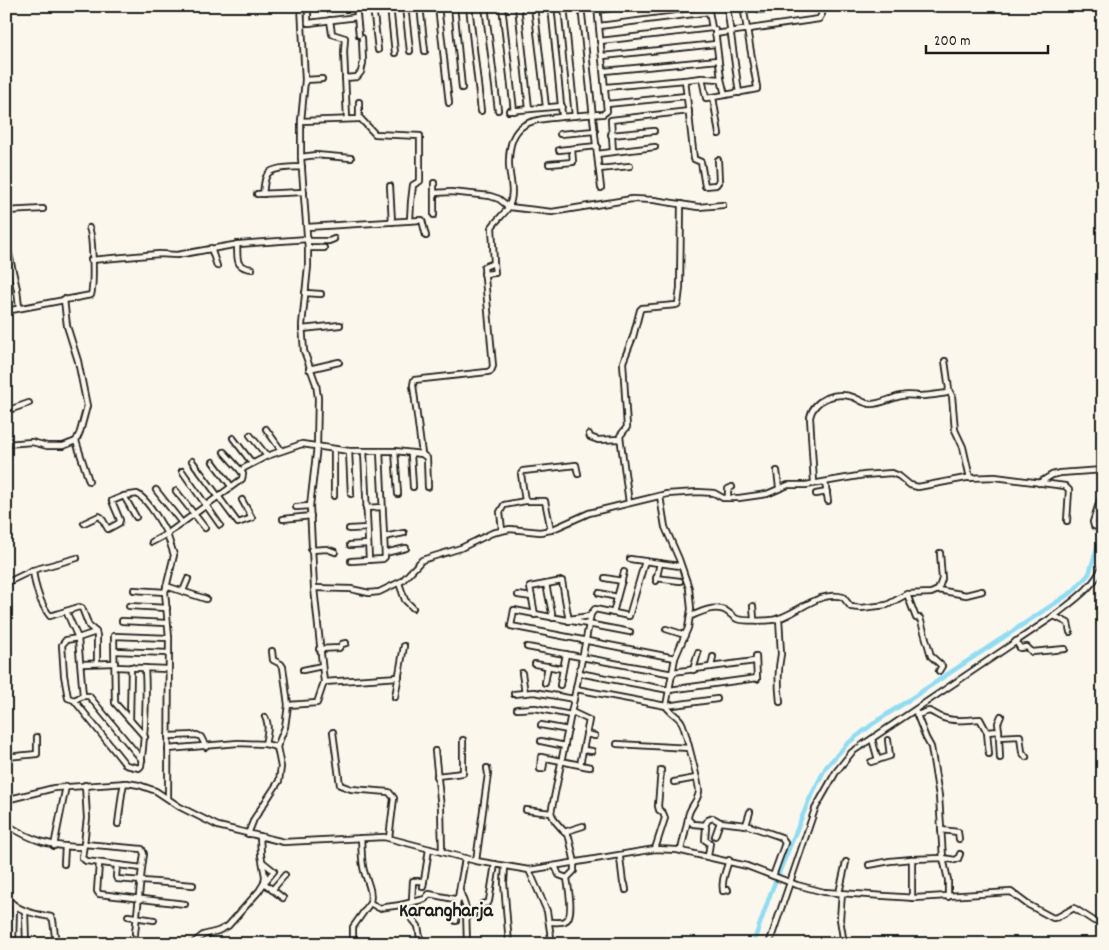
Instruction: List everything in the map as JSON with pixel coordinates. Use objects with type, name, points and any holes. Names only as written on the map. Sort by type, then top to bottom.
[{"type":"street","points":[[288,705],[317,703],[324,682],[311,550],[310,506],[317,446],[317,391],[304,351],[302,330],[308,240],[301,157],[301,120],[305,80],[301,6]]},
{"type":"street","points":[[309,23],[308,11],[310,6]]},
{"type":"street","points":[[345,78],[358,77],[361,72],[360,37],[356,6]]},
{"type":"street","points":[[373,6],[378,50]]},
{"type":"street","points":[[390,6],[395,54]]},
{"type":"street","points":[[405,6],[410,51]]},
{"type":"street","points":[[420,6],[426,51]]},
{"type":"street","points":[[438,6],[448,104]]},
{"type":"street","points":[[454,6],[462,88]]},
{"type":"street","points":[[469,6],[481,111]]},
{"type":"street","points":[[485,6],[498,110]]},
{"type":"street","points":[[502,6],[511,111],[562,106]]},
{"type":"street","points":[[518,6],[530,109]]},
{"type":"street","points":[[534,6],[546,107]]},
{"type":"street","points":[[550,6],[562,115]]},
{"type":"street","points":[[564,6],[575,116]]},
{"type":"street","points":[[581,6],[601,188]]},
{"type":"street","points":[[484,274],[495,272],[492,227],[509,207],[512,188],[509,160],[512,141],[515,135],[524,125],[535,120],[606,113],[606,87],[597,8],[625,6]]},
{"type":"street","points":[[708,6],[712,28],[716,34],[720,79],[725,95]]},
{"type":"street","points":[[726,6],[739,93]]},
{"type":"street","points":[[702,78],[706,98],[739,93],[758,87],[743,6]]},
{"type":"street","points":[[759,6],[760,10],[775,7],[804,6]]},
{"type":"street","points":[[716,34],[819,18],[822,14],[818,6]]},
{"type":"street","points":[[599,26],[709,12]]},
{"type":"street","points":[[302,26],[309,23],[357,17]]},
{"type":"street","points":[[330,20],[332,34],[345,38],[346,119]]},
{"type":"street","points":[[600,41],[712,28]]},
{"type":"street","points":[[603,56],[716,44]]},
{"type":"street","points":[[604,71],[718,60]]},
{"type":"street","points":[[606,87],[702,78],[720,79]]},
{"type":"street","points":[[305,80],[322,79]]},
{"type":"street","points":[[685,80],[694,159],[701,162],[705,186],[716,185],[719,181],[718,160]]},
{"type":"street","points":[[607,104],[686,96]]},
{"type":"street","points":[[714,97],[719,134]]},
{"type":"street","points":[[359,102],[360,118],[375,134],[420,136],[420,181],[414,185],[410,220]]},
{"type":"street","points":[[613,152],[610,122],[612,119],[689,111]]},
{"type":"street","points":[[301,120],[360,118]]},
{"type":"street","points":[[560,134],[595,131]]},
{"type":"street","points":[[611,136],[654,131]]},
{"type":"street","points":[[559,150],[597,146]]},
{"type":"street","points":[[597,154],[655,146]]},
{"type":"street","points":[[549,164],[573,162],[572,149]]},
{"type":"street","points":[[301,157],[316,155],[351,158]]},
{"type":"street","points":[[599,169],[630,166]]},
{"type":"street","points":[[263,194],[266,176],[270,172],[302,167]]},
{"type":"street","points":[[434,182],[434,216]]},
{"type":"street","points":[[390,186],[392,222]]},
{"type":"street","points":[[257,194],[304,192]]},
{"type":"street","points":[[434,194],[451,192],[490,196],[509,207],[552,212],[632,199],[654,200],[698,207],[723,205]]},
{"type":"street","points":[[629,503],[620,440],[620,436],[627,427],[623,362],[634,337],[639,311],[642,308],[678,304],[680,288],[681,204]]},
{"type":"street","points":[[6,211],[43,209]]},
{"type":"street","points":[[307,227],[410,220],[423,221],[426,236]]},
{"type":"street","points":[[6,311],[91,295],[92,234],[89,228]]},
{"type":"street","points":[[91,260],[177,254],[237,244],[308,240],[328,241],[334,239]]},
{"type":"street","points":[[6,241],[17,289],[19,308]]},
{"type":"street","points":[[237,244],[239,264],[243,268],[252,269]]},
{"type":"street","points":[[211,248],[217,266]]},
{"type":"street","points":[[308,248],[324,248]]},
{"type":"street","points":[[422,454],[413,386],[414,380],[487,372],[492,369],[484,266],[494,264]]},
{"type":"street","points":[[305,293],[320,294]]},
{"type":"street","points":[[64,299],[67,326],[78,361],[87,406],[76,441],[90,481]]},
{"type":"street","points":[[302,330],[340,325]]},
{"type":"street","points":[[945,361],[948,390],[952,396],[955,430],[963,447],[970,478]]},
{"type":"street","points":[[309,369],[339,362]]},
{"type":"street","points":[[814,483],[810,417],[812,408],[820,401],[829,396],[844,395],[874,404],[903,395],[925,396],[946,393],[948,390]]},
{"type":"street","points":[[6,411],[29,403]]},
{"type":"street","points":[[266,429],[281,450]]},
{"type":"street","points":[[589,434],[590,437],[598,440],[620,440]]},
{"type":"street","points":[[250,435],[267,456]]},
{"type":"street","points":[[233,438],[252,463]]},
{"type":"street","points":[[6,444],[32,442],[46,446],[63,446],[76,441]]},
{"type":"street","points":[[241,471],[267,456],[302,444],[350,451],[395,451],[422,454],[427,458],[428,487]]},
{"type":"street","points":[[334,449],[334,496]]},
{"type":"street","points":[[350,451],[351,494]]},
{"type":"street","points":[[351,561],[383,559],[385,553],[380,451]]},
{"type":"street","points":[[395,451],[398,494]]},
{"type":"street","points":[[152,542],[167,534],[242,479],[243,474],[241,471],[224,452]]},
{"type":"street","points":[[364,452],[369,560]]},
{"type":"street","points":[[411,454],[413,487]]},
{"type":"street","points":[[192,461],[238,523],[252,517],[242,500]]},
{"type":"street","points":[[213,462],[231,486]]},
{"type":"street","points":[[525,501],[521,474],[524,470],[576,465],[578,474]]},
{"type":"street","points":[[1039,483],[1052,475],[1060,473],[1103,470]]},
{"type":"street","points":[[182,471],[220,525]]},
{"type":"street","points":[[777,471],[779,487]]},
{"type":"street","points":[[314,588],[351,589],[374,593],[399,583],[422,560],[461,548],[492,533],[510,529],[540,532],[551,530],[589,513],[660,496],[698,492],[714,493],[723,498],[749,497],[767,494],[779,487],[794,484],[825,482],[864,475],[892,473],[910,485],[918,487],[970,478],[1010,478],[1068,488],[1068,520]]},
{"type":"street","points":[[825,482],[828,501]]},
{"type":"street","points":[[728,498],[728,489],[732,487]]},
{"type":"street","points":[[156,490],[182,523]]},
{"type":"street","points":[[176,491],[205,528]]},
{"type":"street","points":[[1103,491],[1093,522],[1094,526],[1103,528]]},
{"type":"street","points":[[816,494],[827,492]]},
{"type":"street","points":[[84,523],[99,516],[108,529],[119,523],[120,520],[112,502],[113,500],[137,494],[143,497],[167,534],[174,555],[165,592],[169,638],[168,798]]},
{"type":"street","points":[[124,496],[136,517]]},
{"type":"street","points":[[660,496],[665,527],[689,588],[691,616],[675,658],[666,706]]},
{"type":"street","points":[[502,530],[500,512],[504,505],[525,501],[546,501],[551,530]]},
{"type":"street","points":[[296,508],[310,506]]},
{"type":"street","points":[[366,508],[382,507]]},
{"type":"street","points":[[283,519],[311,516]]},
{"type":"street","points":[[350,529],[367,528]]},
{"type":"street","points":[[384,537],[404,533]]},
{"type":"street","points":[[350,545],[368,544]]},
{"type":"street","points":[[385,553],[406,548]]},
{"type":"street","points":[[311,550],[335,552]]},
{"type":"street","points":[[938,590],[942,579],[940,553]]},
{"type":"street","points":[[6,583],[33,570],[77,558]]},
{"type":"street","points":[[630,558],[680,566]]},
{"type":"street","points":[[567,878],[574,871],[569,837],[551,814],[580,673],[588,624],[590,616],[595,609],[628,616],[645,561]]},
{"type":"street","points":[[660,563],[656,580],[680,581]]},
{"type":"street","points":[[769,944],[810,824],[823,794],[840,766],[852,752],[859,745],[916,712],[1054,616],[1085,592],[1097,578],[1103,565]]},
{"type":"street","points":[[33,570],[36,588],[42,604],[49,615],[53,616],[81,607],[89,626],[96,632],[97,663]]},
{"type":"street","points":[[613,613],[624,572]]},
{"type":"street","points":[[605,578],[622,581]]},
{"type":"street","points":[[183,591],[188,580]]},
{"type":"street","points":[[525,596],[527,588],[562,582],[569,620]]},
{"type":"street","points":[[399,583],[405,600],[414,608]]},
{"type":"street","points":[[546,584],[553,618]]},
{"type":"street","points":[[166,586],[206,599]]},
{"type":"street","points":[[530,587],[535,614]]},
{"type":"street","points":[[134,590],[165,592]]},
{"type":"street","points":[[691,616],[719,608],[724,609],[738,619],[770,621],[810,602],[833,596],[841,596],[851,607],[861,608],[886,605],[906,594],[930,593],[938,590],[966,595],[982,591]]},
{"type":"street","points":[[599,593],[617,597]]},
{"type":"street","points":[[518,594],[532,597]]},
{"type":"street","points":[[906,594],[912,613],[916,618],[920,618],[931,656],[942,666],[939,670]]},
{"type":"street","points":[[129,606],[167,608]]},
{"type":"street","points":[[753,606],[754,619]]},
{"type":"street","points":[[630,632],[514,610],[511,626],[675,658]]},
{"type":"street","points":[[66,611],[78,638],[83,696]]},
{"type":"street","points":[[569,620],[590,616]]},
{"type":"street","points":[[1054,616],[1068,623],[1070,632]]},
{"type":"street","points":[[778,618],[781,654],[778,682],[780,702]]},
{"type":"street","points":[[122,621],[167,623]]},
{"type":"street","points":[[666,629],[685,635]]},
{"type":"street","points":[[96,632],[66,640],[62,645],[68,698],[74,700],[126,765],[139,768],[142,766],[145,737],[146,668]]},
{"type":"street","points":[[145,737],[115,702],[114,636],[169,638]]},
{"type":"street","points":[[1016,641],[1020,648],[1027,647],[1032,652],[1065,649]]},
{"type":"street","points":[[320,649],[339,648],[346,642]]},
{"type":"street","points":[[395,697],[404,646]]},
{"type":"street","points":[[527,647],[673,673],[756,659],[758,679],[670,690],[580,673]]},
{"type":"street","points":[[115,651],[169,653]]},
{"type":"street","points":[[248,834],[254,819],[279,780],[281,767],[277,747],[285,727],[288,705],[284,668],[273,660],[272,651]]},
{"type":"street","points":[[560,685],[566,654]]},
{"type":"street","points":[[693,670],[698,654]]},
{"type":"street","points":[[711,667],[714,657]]},
{"type":"street","points":[[81,664],[97,663],[168,669]]},
{"type":"street","points":[[535,664],[563,669]]},
{"type":"street","points":[[303,670],[322,666]]},
{"type":"street","points":[[545,683],[548,666]]},
{"type":"street","points":[[130,720],[131,667]]},
{"type":"street","points":[[522,674],[526,693]]},
{"type":"street","points":[[324,682],[399,677]]},
{"type":"street","points":[[576,689],[666,706],[717,699]]},
{"type":"street","points":[[514,694],[534,692],[574,699]]},
{"type":"street","points":[[74,700],[83,696],[89,696],[142,760]]},
{"type":"street","points":[[666,706],[682,723],[699,792],[688,814],[681,850]]},
{"type":"street","points":[[517,709],[535,708],[572,713],[589,720],[580,765]]},
{"type":"street","points":[[916,712],[930,711],[943,718],[950,719],[980,719],[987,732],[988,754]]},
{"type":"street","points":[[916,712],[931,747],[939,796],[942,858],[948,880],[948,897]]},
{"type":"street","points":[[1000,758],[998,722],[1001,716]]},
{"type":"street","points":[[265,717],[268,728],[265,744]]},
{"type":"street","points":[[541,725],[568,730]]},
{"type":"street","points":[[333,732],[340,786],[392,794],[394,798],[389,838]]},
{"type":"street","points":[[987,732],[1020,736],[1022,752],[1026,757]]},
{"type":"street","points":[[586,734],[595,736]]},
{"type":"street","points":[[168,736],[196,735],[201,737],[206,747]]},
{"type":"street","points":[[6,757],[37,754],[37,737]]},
{"type":"street","points":[[872,739],[878,760]]},
{"type":"street","points":[[437,776],[463,773],[463,740]]},
{"type":"street","points":[[871,762],[890,756],[888,740]]},
{"type":"street","points":[[541,741],[565,746]]},
{"type":"street","points":[[168,749],[238,743],[265,744],[277,747]]},
{"type":"street","points":[[617,744],[689,748]]},
{"type":"street","points":[[583,750],[592,751]]},
{"type":"street","points":[[435,751],[441,808],[442,852]]},
{"type":"street","points":[[545,758],[590,767]]},
{"type":"street","points":[[476,861],[488,774],[487,768]]},
{"type":"street","points":[[655,849],[665,818],[663,813],[658,810],[661,770]]},
{"type":"street","points":[[674,782],[696,778]]},
{"type":"street","points":[[118,824],[124,783]]},
{"type":"street","points":[[6,800],[66,786],[124,783],[139,785],[168,798],[180,807],[213,824],[289,843],[389,838],[476,861],[529,870],[655,849],[681,850],[729,860],[814,890],[912,898],[1012,892],[1027,904],[1053,918],[1074,908],[1094,921],[1103,923]]},
{"type":"street","points":[[85,785],[87,818],[82,858],[99,864],[142,868]]},
{"type":"street","points":[[54,846],[66,786]]},
{"type":"street","points":[[526,810],[551,814]]},
{"type":"street","points":[[746,825],[750,812]]},
{"type":"street","points":[[704,826],[711,818],[714,818],[720,822],[746,825],[780,837],[786,842],[774,876]]},
{"type":"street","points":[[688,819],[693,824],[704,826]]},
{"type":"street","points":[[715,836],[720,822]]},
{"type":"street","points":[[6,824],[23,835],[54,846],[142,849],[144,854],[135,933]]},
{"type":"street","points":[[564,832],[583,826]]},
{"type":"street","points":[[704,826],[706,827],[705,840],[710,843],[708,856]]},
{"type":"street","points":[[941,830],[958,832],[959,839]]},
{"type":"street","points":[[260,836],[261,855],[265,870],[264,883]]},
{"type":"street","points":[[353,944],[353,927],[370,903],[371,895],[364,870],[361,838]]},
{"type":"street","points":[[64,864],[65,846]]},
{"type":"street","points":[[412,900],[413,880],[423,884],[429,849]]},
{"type":"street","points":[[869,864],[912,859],[942,858],[955,860],[958,859],[960,854]]},
{"type":"street","points":[[618,856],[626,890]]},
{"type":"street","points":[[456,921],[456,908],[466,858]]},
{"type":"street","points":[[912,859],[912,898]]},
{"type":"street","points":[[728,890],[723,891],[722,888],[723,876],[729,860]]},
{"type":"street","points":[[192,944],[203,935],[228,926],[259,891],[274,871],[263,862]]},
{"type":"street","points":[[844,944],[840,919],[841,893],[846,862]]},
{"type":"street","points":[[99,864],[98,891],[100,894],[185,904]]},
{"type":"street","points":[[479,918],[482,904],[489,901],[495,864]]},
{"type":"street","points":[[117,865],[117,878],[193,886]]},
{"type":"street","points":[[505,866],[504,883],[509,944]]},
{"type":"street","points":[[555,866],[559,875],[567,878]]},
{"type":"street","points":[[529,870],[543,900],[552,944]]},
{"type":"street","points":[[272,890],[285,875]]},
{"type":"street","points":[[549,922],[561,922],[569,918],[571,912],[567,878]]},
{"type":"street","points":[[264,883],[283,898]]},
{"type":"street","points":[[460,890],[466,908],[467,944]]},
{"type":"street","points":[[370,903],[379,908],[401,905],[425,899],[429,894],[459,900]]},
{"type":"street","points":[[6,896],[14,905],[25,911],[51,917],[54,920],[56,944]]},
{"type":"street","points":[[13,944],[14,905]]},
{"type":"street","points":[[401,905],[418,926],[421,944]]},
{"type":"street","points":[[25,911],[26,944]]},
{"type":"street","points":[[128,916],[154,920]]},
{"type":"waterway","points":[[753,944],[771,892],[809,800],[826,767],[847,744],[874,723],[1072,592],[1089,574],[1103,529]]},
{"type":"district","name":"Karangharja","points":[[446,909]]}]
